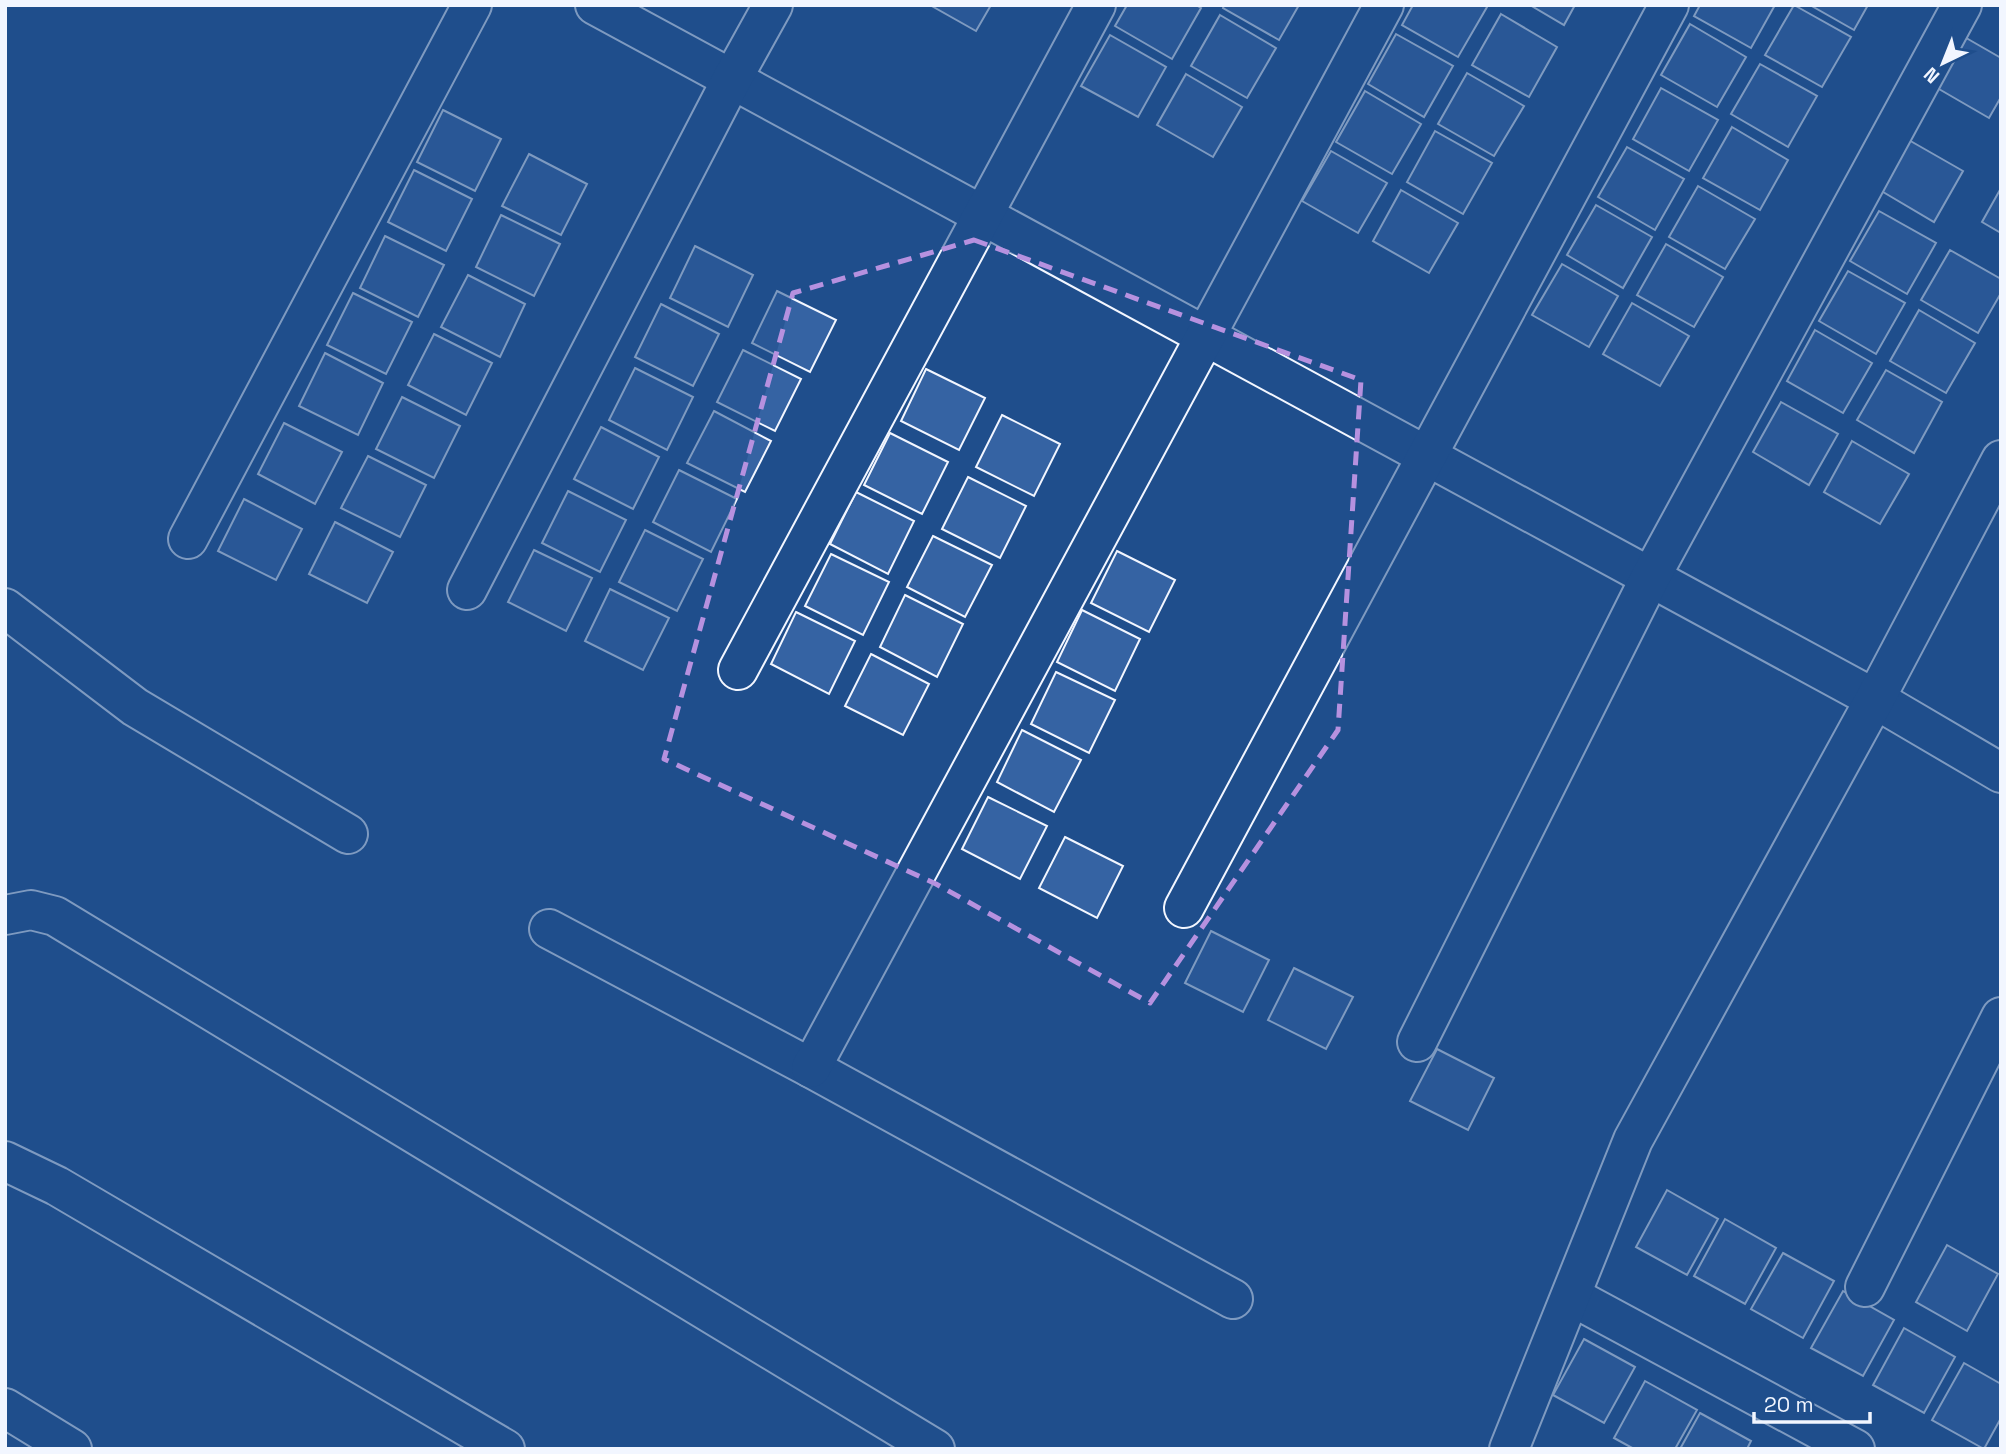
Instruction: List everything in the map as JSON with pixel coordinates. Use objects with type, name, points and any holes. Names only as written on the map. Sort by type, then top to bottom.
[{"type":"street","points":[[188,539],[472,5]]},
{"type":"street","points":[[596,5],[1875,699],[2001,773]]},
{"type":"street","points":[[467,590],[773,5]]},
{"type":"street","points":[[738,670],[1097,5]]},
{"type":"street","points":[[811,1068],[1384,5]]},
{"type":"street","points":[[1184,908],[1669,5]]},
{"type":"street","points":[[1417,1042],[1650,578],[1962,5]]},
{"type":"street","points":[[1509,1449],[1633,1140],[1875,699],[2001,460]]},
{"type":"street","points":[[5,608],[135,707],[348,834]]},
{"type":"street","points":[[5,915],[30,910],[55,916],[935,1449]]},
{"type":"street","points":[[549,929],[811,1068],[1233,1299]]},
{"type":"street","points":[[1865,1287],[2001,1017]]},
{"type":"street","points":[[5,1161],[69,1193],[505,1449]]},
{"type":"street","points":[[1571,1296],[1855,1449]]},
{"type":"street","points":[[5,1408],[72,1449]]},
{"type":"highlighted area","points":[[974,240],[1361,380],[1338,730],[1150,1003],[936,884],[664,759],[793,293]]},
{"type":"building","points":[[930,5],[991,5],[976,31]]},
{"type":"building","points":[[1127,5],[1196,5],[1201,8],[1172,59],[1115,26]]},
{"type":"building","points":[[1224,5],[1299,5],[1279,40],[1223,8]]},
{"type":"building","points":[[1413,5],[1487,7],[1458,57],[1402,25]]},
{"type":"building","points":[[1530,5],[1575,5],[1564,25]]},
{"type":"building","points":[[1700,5],[1775,5],[1751,48],[1694,16]]},
{"type":"building","points":[[1794,5],[1851,37],[1822,87],[1765,55]]},
{"type":"building","points":[[1810,5],[1868,5],[1854,30]]},
{"type":"building","points":[[1501,14],[1557,47],[1529,97],[1472,65]]},
{"type":"building","points":[[1220,15],[1276,48],[1247,98],[1191,66]]},
{"type":"building","points":[[1690,24],[1746,57],[1717,107],[1661,75]]},
{"type":"building","points":[[1396,34],[1453,66],[1424,117],[1368,84]]},
{"type":"building","points":[[1110,35],[1166,67],[1138,117],[1081,86]]},
{"type":"building","points":[[1961,35],[2001,58],[2001,97],[1989,118],[1932,85]]},
{"type":"building","points":[[1760,64],[1817,96],[1788,147],[1731,114]]},
{"type":"building","points":[[1467,73],[1524,106],[1494,156],[1438,124]]},
{"type":"building","points":[[1186,74],[1242,107],[1213,157],[1157,125]]},
{"type":"building","points":[[1661,88],[1718,120],[1689,171],[1633,139]]},
{"type":"building","points":[[1365,91],[1421,124],[1392,174],[1336,142]]},
{"type":"building","points":[[443,110],[501,139],[475,191],[417,162]]},
{"type":"building","points":[[1732,127],[1788,160],[1760,210],[1703,178]]},
{"type":"building","points":[[1435,131],[1492,163],[1463,214],[1407,182]]},
{"type":"building","points":[[1907,139],[1963,171],[1934,222],[1878,189]]},
{"type":"building","points":[[1627,147],[1684,179],[1655,230],[1598,197]]},
{"type":"building","points":[[1331,151],[1387,183],[1358,233],[1302,201]]},
{"type":"building","points":[[529,154],[587,184],[561,235],[502,206]]},
{"type":"building","points":[[414,170],[472,199],[446,251],[388,222]]},
{"type":"building","points":[[1698,186],[1755,219],[1725,269],[1669,237]]},
{"type":"building","points":[[2001,188],[2001,233],[1982,222]]},
{"type":"building","points":[[1401,190],[1458,223],[1429,273],[1373,241]]},
{"type":"building","points":[[1596,205],[1652,237],[1623,288],[1567,255]]},
{"type":"building","points":[[1879,211],[1936,243],[1907,294],[1850,261]]},
{"type":"building","points":[[501,215],[560,244],[534,296],[476,267]]},
{"type":"building","points":[[385,236],[444,265],[418,317],[360,288]]},
{"type":"building","points":[[1666,244],[1723,277],[1694,327],[1637,295]]},
{"type":"building","points":[[695,246],[753,275],[728,327],[670,298]]},
{"type":"building","points":[[1950,250],[2001,279],[2001,293],[1978,333],[1921,300]]},
{"type":"building","points":[[1562,264],[1618,296],[1589,347],[1532,315]]},
{"type":"building","points":[[1848,271],[1905,303],[1876,354],[1819,321]]},
{"type":"building","points":[[468,275],[525,304],[500,357],[441,327]]},
{"type":"building","points":[[777,291],[836,320],[810,372],[752,343]]},
{"type":"building","points":[[353,293],[412,322],[386,374],[327,345]]},
{"type":"building","points":[[1632,303],[1689,336],[1660,386],[1603,354]]},
{"type":"building","points":[[661,304],[719,334],[693,386],[635,357]]},
{"type":"building","points":[[1919,310],[1975,343],[1946,393],[1890,361]]},
{"type":"building","points":[[1815,330],[1872,363],[1843,413],[1787,381]]},
{"type":"building","points":[[434,334],[492,363],[466,415],[408,385]]},
{"type":"building","points":[[743,350],[801,379],[775,431],[717,402]]},
{"type":"building","points":[[325,353],[383,383],[358,435],[299,406]]},
{"type":"building","points":[[635,368],[693,397],[667,450],[609,420]]},
{"type":"building","points":[[926,369],[985,398],[959,450],[901,421]]},
{"type":"building","points":[[1886,370],[1942,402],[1914,453],[1857,420]]},
{"type":"building","points":[[402,397],[460,426],[434,478],[376,449]]},
{"type":"building","points":[[1781,402],[1838,434],[1809,485],[1753,452]]},
{"type":"building","points":[[714,411],[771,441],[745,492],[687,463]]},
{"type":"building","points":[[1002,415],[1060,444],[1034,496],[976,467]]},
{"type":"building","points":[[284,423],[342,452],[315,504],[258,474]]},
{"type":"building","points":[[601,427],[659,457],[633,509],[574,479]]},
{"type":"building","points":[[890,433],[948,462],[922,514],[864,485]]},
{"type":"building","points":[[1852,441],[1909,474],[1880,524],[1824,492]]},
{"type":"building","points":[[368,456],[426,485],[400,537],[341,508]]},
{"type":"building","points":[[679,470],[737,499],[711,552],[653,522]]},
{"type":"building","points":[[968,477],[1026,506],[1000,558],[942,529]]},
{"type":"building","points":[[568,491],[626,520],[600,572],[542,543]]},
{"type":"building","points":[[856,492],[914,521],[888,574],[830,544]]},
{"type":"building","points":[[244,499],[302,529],[276,580],[218,551]]},
{"type":"building","points":[[335,522],[393,552],[367,603],[309,574]]},
{"type":"building","points":[[645,530],[703,559],[677,611],[619,582]]},
{"type":"building","points":[[933,536],[992,565],[965,617],[907,587]]},
{"type":"building","points":[[534,550],[592,578],[566,631],[508,602]]},
{"type":"building","points":[[1117,551],[1175,580],[1149,632],[1091,603]]},
{"type":"building","points":[[831,554],[889,582],[863,635],[805,606]]},
{"type":"building","points":[[610,589],[669,618],[643,670],[585,641]]},
{"type":"building","points":[[905,595],[963,624],[937,677],[880,647]]},
{"type":"building","points":[[1082,610],[1140,639],[1115,691],[1057,662]]},
{"type":"building","points":[[796,612],[855,641],[829,694],[771,664]]},
{"type":"building","points":[[871,654],[929,684],[903,735],[845,706]]},
{"type":"building","points":[[1056,672],[1115,700],[1089,753],[1031,724]]},
{"type":"building","points":[[1022,730],[1081,760],[1054,812],[997,782]]},
{"type":"building","points":[[988,797],[1047,826],[1020,879],[962,849]]},
{"type":"building","points":[[1065,837],[1123,866],[1097,918],[1039,888]]},
{"type":"building","points":[[1211,931],[1269,960],[1243,1012],[1185,983]]},
{"type":"building","points":[[1294,968],[1353,997],[1326,1049],[1268,1020]]},
{"type":"building","points":[[1437,1049],[1494,1078],[1468,1130],[1410,1101]]},
{"type":"building","points":[[1667,1190],[1718,1219],[1687,1275],[1636,1247]]},
{"type":"building","points":[[1725,1219],[1776,1248],[1745,1304],[1694,1276]]},
{"type":"building","points":[[1947,1245],[1998,1274],[1967,1331],[1916,1302]]},
{"type":"building","points":[[1783,1253],[1834,1281],[1803,1338],[1751,1309]]},
{"type":"building","points":[[1843,1291],[1894,1320],[1863,1376],[1811,1348]]},
{"type":"building","points":[[1904,1328],[1955,1357],[1924,1413],[1873,1385]]},
{"type":"building","points":[[1584,1339],[1635,1367],[1604,1423],[1553,1395]]},
{"type":"building","points":[[1964,1363],[2001,1384],[2001,1418],[1984,1449],[1932,1420]]},
{"type":"building","points":[[1645,1381],[1697,1410],[1675,1449],[1634,1449],[1614,1438]]},
{"type":"building","points":[[1700,1413],[1751,1441],[1747,1449],[1680,1449]]}]
